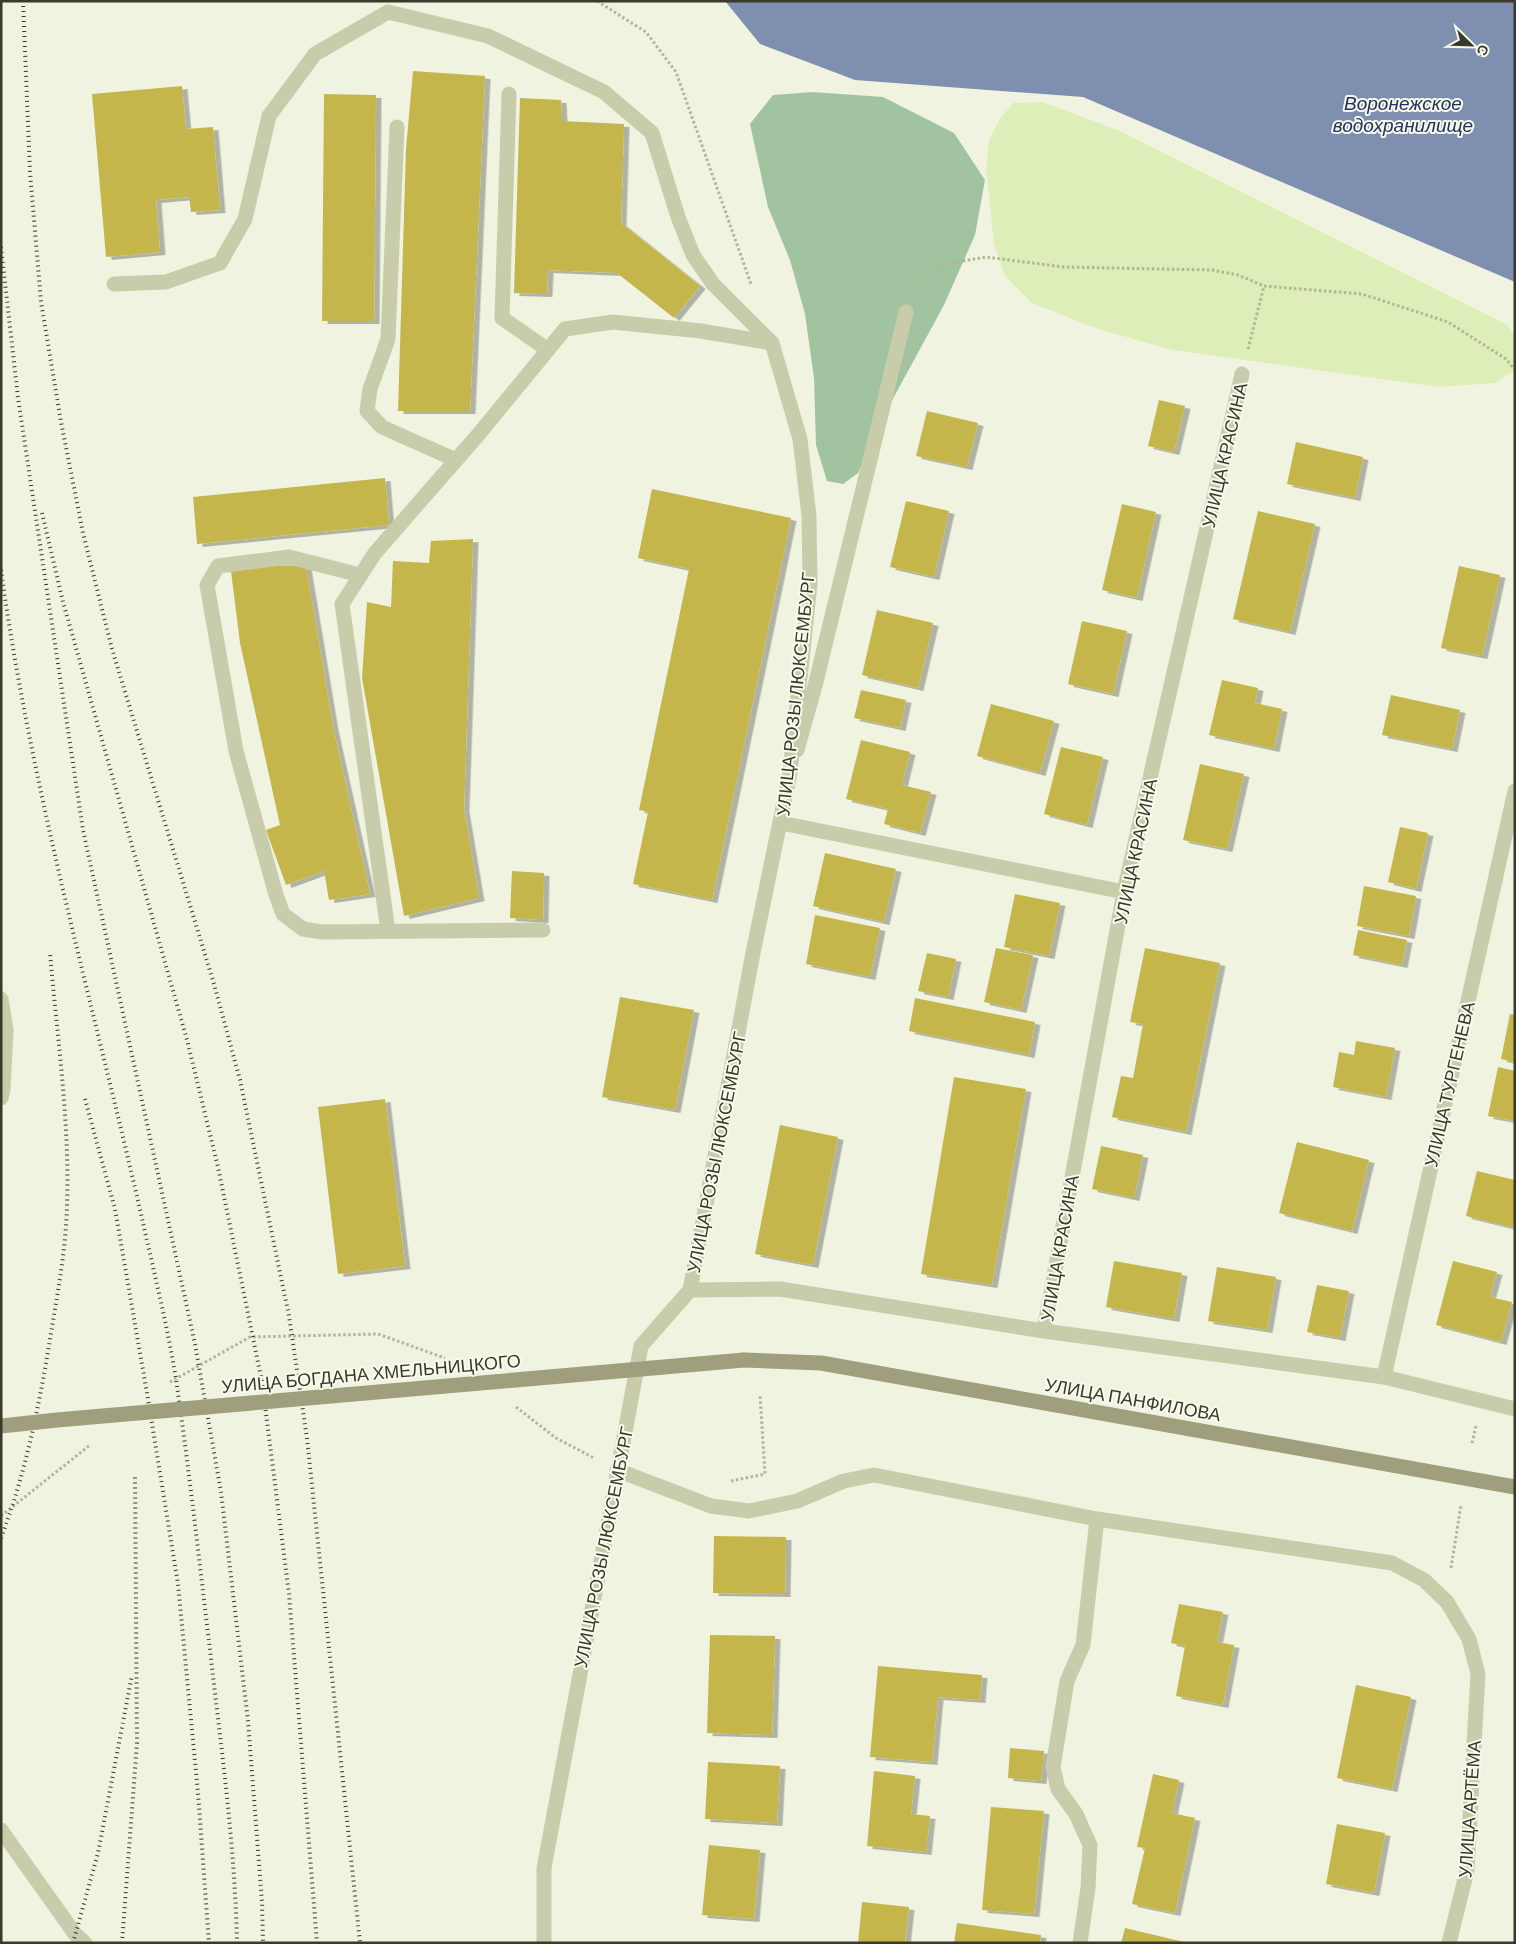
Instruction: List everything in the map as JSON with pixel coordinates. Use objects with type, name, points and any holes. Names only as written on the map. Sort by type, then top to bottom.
[{"type":"main road","name":"УЛИЦА БОГДАНА ХМЕЛЬНИЦКОГО","points":[[1,1426],[744,1360]]},
{"type":"main road","name":"УЛИЦА ПАНФИЛОВА","points":[[744,1360],[821,1363],[1515,1487]]},
{"type":"street","points":[[114,284],[166,282],[220,263],[245,219],[269,116],[315,54],[388,12],[488,36],[604,92],[652,133],[678,217],[693,255],[713,284],[772,343]]},
{"type":"street","points":[[509,94],[502,318],[548,350]]},
{"type":"street","points":[[397,127],[388,339],[370,389],[368,411],[382,427],[456,460]]},
{"type":"street","points":[[790,773],[815,686],[906,312]]},
{"type":"street","points":[[388,931],[342,604],[360,575],[375,553],[456,460],[565,328],[613,322],[701,331],[772,343]]},
{"type":"street","name":"УЛИЦА РОЗЫ ЛЮКСЕМБУРГ","points":[[544,1943],[544,1868],[641,1346],[690,1290],[753,953],[790,773],[810,584],[809,516],[800,439],[772,343]]},
{"type":"street","name":"УЛИЦА КРАСИНА","points":[[1044,1331],[1124,892],[1242,374]]},
{"type":"street","points":[[360,575],[289,556],[218,566],[207,585],[236,751],[283,914],[303,929],[322,932],[543,930]]},
{"type":"street","name":"УЛИЦА ТУРГЕНЕВА","points":[[1384,1377],[1515,791]]},
{"type":"street","points":[[781,823],[1124,892]]},
{"type":"street","points":[[1,999],[6,1030],[1,1098]]},
{"type":"street","points":[[690,1290],[780,1289],[1044,1331],[1384,1377],[1515,1409]]},
{"type":"street","name":"УЛИЦА АРТЁМА","points":[[617,1470],[711,1506],[749,1511],[797,1501],[844,1481],[874,1475],[1097,1519],[1392,1564],[1424,1580],[1447,1602],[1469,1639],[1478,1674],[1467,1871],[1449,1943]]},
{"type":"street","points":[[1080,1943],[1088,1888],[1090,1845],[1076,1814],[1058,1789],[1053,1767],[1067,1681],[1082,1645],[1097,1519]]},
{"type":"street","points":[[1,1830],[75,1934],[85,1943]]},
{"type":"path","points":[[597,1],[646,32],[676,72],[752,287]]},
{"type":"path","points":[[906,312],[923,279],[945,264],[986,257],[1064,267],[1212,270],[1238,275],[1264,286],[1362,294],[1448,322],[1506,359],[1515,370]]},
{"type":"path","points":[[1242,374],[1264,286]]},
{"type":"path","points":[[728,1481],[765,1474],[760,1394]]},
{"type":"path","points":[[510,1403],[556,1438],[617,1470]]},
{"type":"path","points":[[1454,1543],[1461,1505]]},
{"type":"shaded area","points":[[813,92],[883,97],[954,133],[985,180],[975,235],[944,305],[890,404],[858,473],[843,484],[827,481],[816,445],[814,378],[805,314],[790,260],[768,207],[750,124],[773,95]]},
{"type":"sand","points":[[1042,102],[1118,130],[1506,324],[1515,336],[1515,370],[1495,383],[1439,387],[1173,350],[1098,329],[1032,303],[1005,276],[994,244],[986,169],[989,140],[1000,119],[1013,103]]},
{"type":"water","name":"Воронежское водохранилище","points":[[725,1],[1515,1],[1515,282],[1083,97],[855,80],[760,44]]},
{"type":"building","points":[[413,71],[485,76],[470,411],[398,411],[406,149]]},
{"type":"building","points":[[182,86],[186,129],[213,127],[220,210],[191,212],[189,197],[156,200],[160,252],[106,257],[92,94]]},
{"type":"building","points":[[324,94],[376,95],[374,321],[322,321]]},
{"type":"building","points":[[520,98],[561,100],[562,121],[624,124],[621,223],[700,286],[674,318],[617,273],[548,270],[547,294],[514,293]]},
{"type":"building","points":[[1159,400],[1185,406],[1174,452],[1148,446]]},
{"type":"building","points":[[927,411],[978,423],[967,467],[916,456]]},
{"type":"building","points":[[1296,442],[1363,457],[1355,498],[1287,484]]},
{"type":"building","points":[[385,478],[389,525],[197,544],[193,497]]},
{"type":"building","points":[[652,489],[791,518],[712,900],[633,884],[648,812],[639,810],[689,569],[638,558]]},
{"type":"building","points":[[906,501],[949,511],[934,577],[890,567]]},
{"type":"building","points":[[1122,504],[1156,512],[1137,598],[1102,590]]},
{"type":"building","points":[[1258,511],[1315,524],[1290,632],[1233,619]]},
{"type":"building","points":[[473,539],[464,809],[479,898],[404,916],[362,678],[367,602],[391,607],[393,561],[429,563],[431,541]]},
{"type":"building","points":[[270,565],[306,566],[333,727],[370,894],[329,900],[324,871],[286,885],[266,830],[280,825],[240,643],[231,571]]},
{"type":"building","points":[[1459,566],[1500,575],[1482,656],[1441,648]]},
{"type":"building","points":[[877,610],[933,623],[918,688],[862,675]]},
{"type":"building","points":[[1082,621],[1127,631],[1113,694],[1068,684]]},
{"type":"building","points":[[1222,680],[1258,688],[1255,703],[1282,709],[1274,749],[1209,735]]},
{"type":"building","points":[[861,690],[906,700],[900,728],[854,718]]},
{"type":"building","points":[[1391,695],[1460,710],[1452,749],[1382,735]]},
{"type":"building","points":[[991,704],[1054,721],[1040,773],[977,756]]},
{"type":"building","points":[[861,740],[910,752],[902,785],[931,792],[920,833],[884,824],[888,809],[846,799]]},
{"type":"building","points":[[1061,747],[1103,757],[1087,825],[1044,814]]},
{"type":"building","points":[[1200,764],[1244,774],[1227,849],[1183,840]]},
{"type":"building","points":[[1400,827],[1428,833],[1416,889],[1388,882]]},
{"type":"building","points":[[825,853],[896,869],[884,922],[813,906]]},
{"type":"building","points":[[512,871],[544,873],[543,920],[510,918]]},
{"type":"building","points":[[1364,886],[1416,896],[1409,936],[1357,926]]},
{"type":"building","points":[[1015,894],[1060,903],[1049,956],[1004,947]]},
{"type":"building","points":[[815,915],[880,928],[870,977],[806,964]]},
{"type":"building","points":[[1358,930],[1407,940],[1402,965],[1353,955]]},
{"type":"building","points":[[996,948],[1033,955],[1021,1010],[984,1002]]},
{"type":"building","points":[[1145,948],[1220,963],[1186,1132],[1112,1117],[1121,1076],[1133,1078],[1143,1024],[1130,1022]]},
{"type":"building","points":[[927,953],[956,959],[948,997],[918,991]]},
{"type":"building","points":[[620,997],[694,1010],[675,1110],[602,1097]]},
{"type":"building","points":[[915,998],[1035,1022],[1029,1055],[909,1031]]},
{"type":"building","points":[[1510,1014],[1515,1015],[1515,1062],[1501,1059]]},
{"type":"building","points":[[1356,1041],[1395,1048],[1386,1097],[1333,1087],[1339,1052],[1354,1055]]},
{"type":"building","points":[[1498,1067],[1515,1071],[1515,1121],[1488,1116]]},
{"type":"building","points":[[954,1077],[1026,1089],[992,1285],[921,1274]]},
{"type":"building","points":[[385,1099],[405,1266],[338,1274],[318,1107]]},
{"type":"building","points":[[780,1125],[838,1137],[813,1265],[755,1254]]},
{"type":"building","points":[[1297,1142],[1369,1160],[1352,1231],[1279,1213]]},
{"type":"building","points":[[1101,1146],[1143,1155],[1134,1198],[1092,1189]]},
{"type":"building","points":[[1477,1171],[1515,1180],[1515,1228],[1466,1216]]},
{"type":"building","points":[[1114,1261],[1182,1273],[1174,1319],[1106,1307]]},
{"type":"building","points":[[1453,1261],[1497,1272],[1490,1297],[1512,1302],[1501,1342],[1436,1325]]},
{"type":"building","points":[[1217,1267],[1276,1277],[1267,1330],[1208,1321]]},
{"type":"building","points":[[1317,1285],[1349,1291],[1340,1338],[1307,1332]]},
{"type":"building","points":[[714,1536],[786,1537],[785,1594],[713,1593]]},
{"type":"building","points":[[1179,1604],[1223,1612],[1217,1642],[1234,1645],[1223,1705],[1176,1696],[1185,1646],[1171,1643]]},
{"type":"building","points":[[710,1635],[775,1636],[772,1735],[707,1733]]},
{"type":"building","points":[[878,1666],[982,1675],[980,1700],[938,1697],[932,1762],[870,1757]]},
{"type":"building","points":[[1356,1685],[1411,1697],[1392,1789],[1337,1778]]},
{"type":"building","points":[[1010,1748],[1044,1751],[1041,1781],[1008,1778]]},
{"type":"building","points":[[708,1762],[780,1766],[777,1823],[705,1819]]},
{"type":"building","points":[[874,1771],[915,1776],[911,1814],[930,1816],[926,1852],[867,1846]]},
{"type":"building","points":[[1153,1774],[1179,1780],[1172,1813],[1195,1818],[1175,1913],[1132,1904],[1145,1848],[1137,1847]]},
{"type":"building","points":[[991,1807],[1044,1811],[1034,1914],[982,1910]]},
{"type":"building","points":[[1337,1824],[1385,1833],[1374,1893],[1326,1884]]},
{"type":"building","points":[[709,1845],[760,1850],[754,1919],[702,1915]]},
{"type":"building","points":[[862,1902],[909,1907],[905,1943],[858,1943]]},
{"type":"building","points":[[957,1923],[1041,1935],[1040,1943],[954,1943]]},
{"type":"building","points":[[1125,1928],[1184,1942],[1184,1943],[1121,1943]]},
{"type":"railway","points":[[23,1],[30,172],[41,302],[61,422],[83,533],[112,649],[214,984],[240,1080],[289,1316],[307,1438],[360,1943]]},
{"type":"railway","points":[[1,247],[18,398],[83,830],[195,1344],[221,1492],[248,1721],[262,1902],[263,1943]]},
{"type":"railway","points":[[42,513],[63,602],[187,1040],[218,1167],[262,1382],[289,1594],[317,1943]]},
{"type":"railway","points":[[1,570],[14,651],[46,813],[141,1214],[176,1379],[227,1796],[236,1906],[237,1943]]},
{"type":"railway","points":[[1,1538],[18,1488],[37,1411],[47,1359],[65,1237],[67,1143],[50,953]]},
{"type":"railway","points":[[85,1099],[115,1209],[178,1584],[198,1793],[209,1943]]},
{"type":"railway","points":[[122,1943],[137,1743],[135,1475]]},
{"type":"railway","points":[[73,1943],[98,1853],[132,1675]]}]
